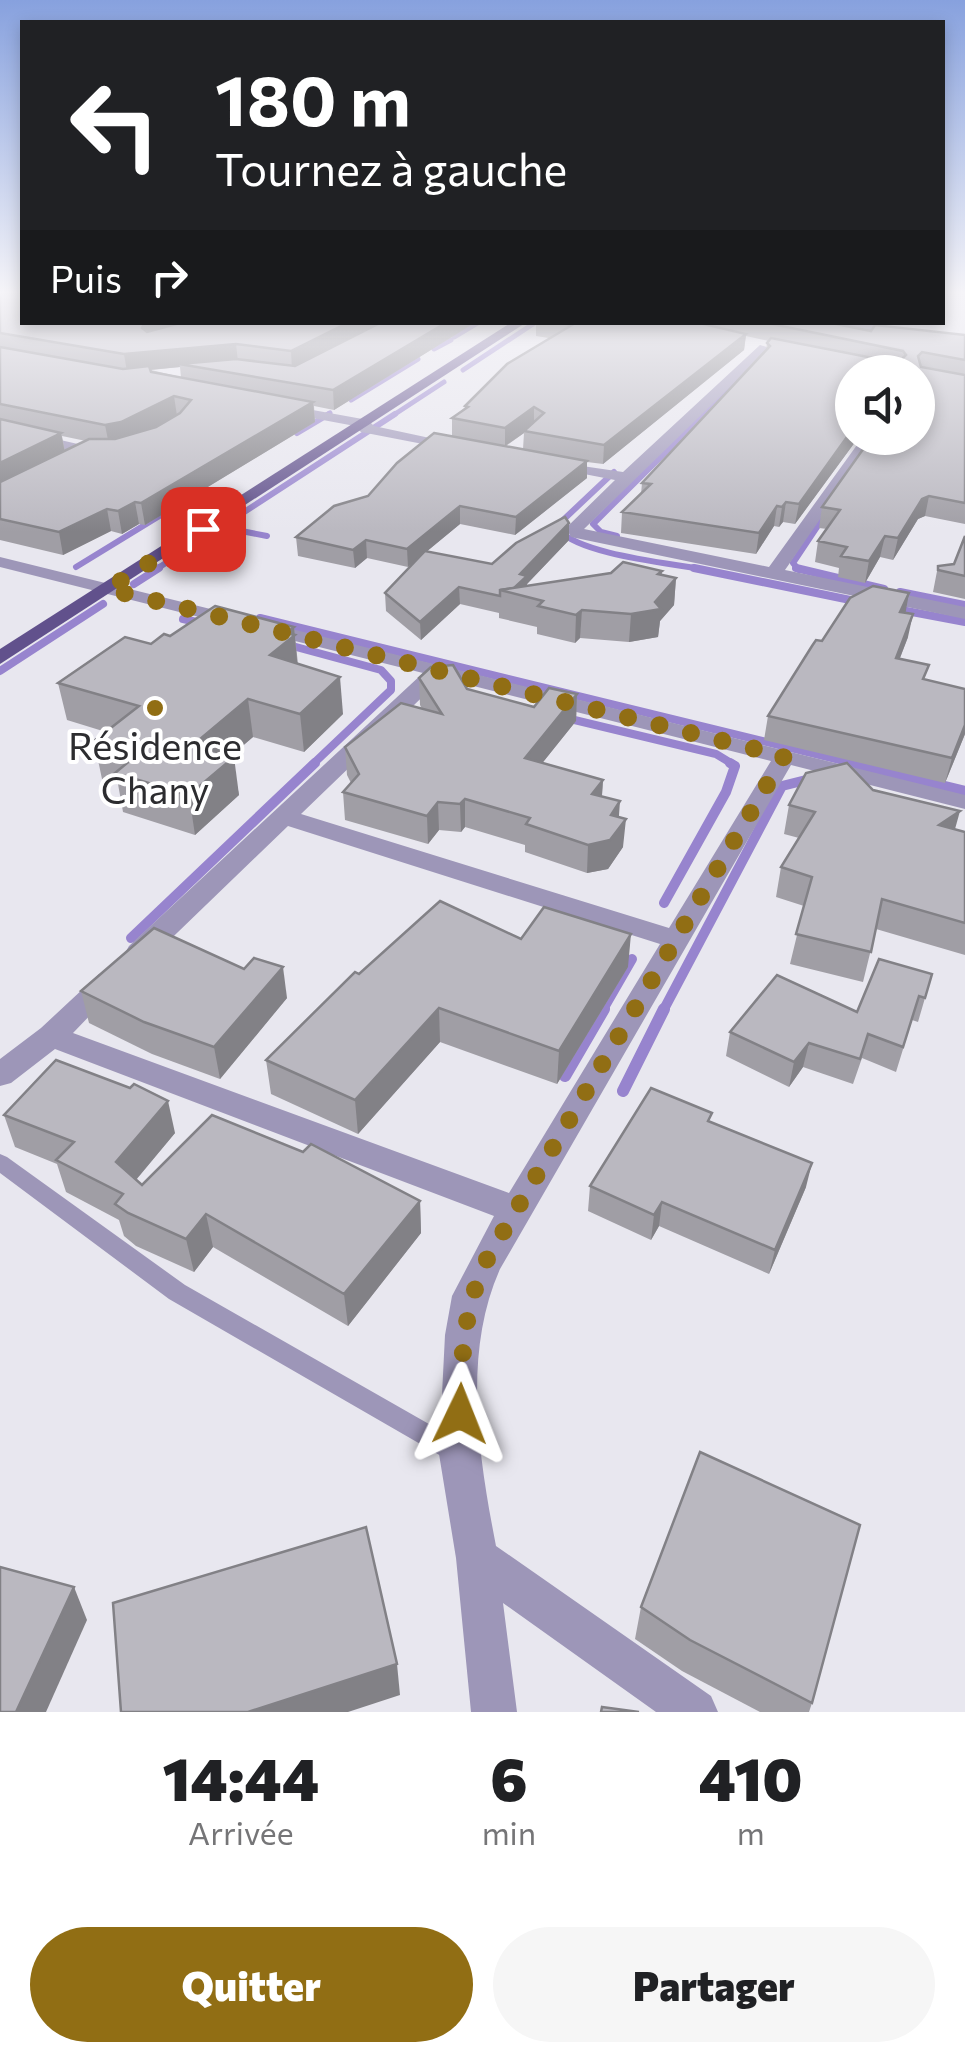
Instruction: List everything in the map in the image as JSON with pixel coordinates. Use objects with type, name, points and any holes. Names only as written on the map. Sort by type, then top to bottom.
[{"type":"main road","points":[[0,658],[444,373]]},
{"type":"street","points":[[738,373],[580,521],[577,533],[965,612]]},
{"type":"street","points":[[275,407],[470,448]]},
{"type":"street","points":[[0,430],[109,454]]},
{"type":"street","points":[[62,466],[90,451]]},
{"type":"street","points":[[773,575],[857,455]]},
{"type":"street","points":[[541,462],[627,477]]},
{"type":"street","points":[[0,562],[965,802]]},
{"type":"street","points":[[0,1076],[50,1036],[438,671]]},
{"type":"street","points":[[494,1712],[477,1558],[459,1454],[463,1335],[470,1296],[516,1210],[784,756]]},
{"type":"street","points":[[283,816],[676,940]]},
{"type":"street","points":[[50,1036],[516,1210]]},
{"type":"street","points":[[477,1558],[695,1712]]},
{"type":"lane","points":[[0,1162],[176,1292],[459,1454]]},
{"type":"building","points":[[0,373],[156,373],[313,402],[141,503],[118,511],[107,509],[59,532],[0,519],[0,482],[89,439],[115,439],[156,427],[180,413],[191,400],[174,396],[121,422],[105,425],[0,404]]},
{"type":"building","points":[[232,373],[362,373],[333,390]]},
{"type":"building","points":[[498,373],[696,373],[604,445],[524,431],[544,413],[534,407],[505,428],[452,418],[468,407],[465,406]]},
{"type":"building","points":[[745,373],[835,373],[835,454],[799,504],[786,502],[777,506],[759,533],[622,512],[651,484],[642,483]]},
{"type":"building","points":[[935,373],[965,375],[965,503],[929,496],[922,499],[898,538],[885,536],[869,561],[841,556],[847,547],[818,541],[840,510],[822,507],[859,455],[935,455]]},
{"type":"building","points":[[0,419],[61,433],[0,463]]},
{"type":"building","points":[[434,433],[587,461],[516,517],[460,506],[407,549],[366,540],[353,550],[296,537],[334,506],[368,496],[397,463]]},
{"type":"building","points":[[565,517],[569,523],[520,574],[527,576],[514,588],[500,590],[500,596],[459,587],[420,622],[385,593],[425,551],[492,564],[516,543]]},
{"type":"building","points":[[965,536],[965,576],[938,570],[938,566],[954,564]]},
{"type":"building","points":[[623,562],[676,578],[655,602],[661,609],[631,614],[582,610],[576,615],[538,606],[543,601],[500,590],[611,573]]},
{"type":"building","points":[[873,586],[909,593],[900,612],[913,614],[896,658],[929,665],[923,679],[965,689],[965,725],[952,758],[768,716],[816,640],[822,641],[850,598]]},
{"type":"building","points":[[215,606],[294,627],[286,633],[295,635],[270,655],[340,677],[300,714],[248,699],[193,745],[234,757],[189,795],[115,773],[138,754],[94,741],[139,706],[58,683],[125,637],[151,644]]},
{"type":"building","points":[[453,665],[467,689],[534,707],[549,688],[577,694],[525,758],[603,780],[592,794],[620,801],[611,815],[626,819],[610,840],[588,845],[526,824],[530,818],[465,799],[460,804],[438,802],[427,816],[343,792],[359,774],[345,747],[401,703],[442,714],[419,678],[431,667]]},
{"type":"building","points":[[847,763],[873,790],[960,811],[939,825],[965,832],[965,923],[882,899],[871,952],[796,934],[812,877],[781,867],[815,812],[789,805],[806,773]]},
{"type":"building","points":[[440,901],[521,939],[544,907],[631,934],[559,1051],[439,1008],[355,1100],[266,1060],[355,972],[359,974]]},
{"type":"building","points":[[154,928],[244,969],[254,958],[283,967],[214,1047],[144,1022],[81,991]]},
{"type":"building","points":[[879,959],[932,974],[925,998],[919,996],[903,1047],[868,1034],[860,1059],[809,1043],[794,1062],[730,1032],[777,975],[857,1012]]},
{"type":"building","points":[[56,1060],[130,1088],[134,1084],[168,1101],[116,1162],[142,1185],[212,1115],[303,1152],[311,1144],[420,1201],[344,1294],[206,1214],[186,1239],[128,1213],[115,1204],[123,1194],[56,1160],[74,1142],[4,1115]]},
{"type":"building","points":[[651,1088],[712,1113],[708,1121],[812,1163],[775,1250],[662,1202],[654,1215],[590,1186]]},
{"type":"building","points":[[700,1452],[860,1525],[812,1703],[690,1640],[641,1607]]},
{"type":"building","points":[[366,1527],[397,1664],[248,1712],[121,1712],[113,1603]]},
{"type":"building","points":[[0,1567],[74,1587],[16,1712],[0,1712]]},
{"type":"building","points":[[602,1707],[639,1712],[601,1712]]},
{"type":"waterway","points":[[351,400],[395,373]]},
{"type":"waterway","points":[[704,414],[745,373]]},
{"type":"waterway","points":[[392,416],[444,382]]},
{"type":"waterway","points":[[325,416],[330,413]]},
{"type":"waterway","points":[[297,433],[329,414]]},
{"type":"waterway","points":[[221,527],[395,414]]},
{"type":"waterway","points":[[617,536],[601,532],[593,524],[704,414]]},
{"type":"waterway","points":[[614,472],[561,522],[559,530],[570,539],[606,552],[696,568]]},
{"type":"waterway","points":[[76,567],[192,496]]},
{"type":"waterway","points":[[798,568],[793,563],[827,512]]},
{"type":"waterway","points":[[155,570],[221,527]]},
{"type":"waterway","points":[[221,527],[267,536]]},
{"type":"waterway","points":[[134,584],[159,568]]},
{"type":"waterway","points":[[696,568],[706,570]]},
{"type":"waterway","points":[[696,568],[860,602]]},
{"type":"waterway","points":[[798,568],[884,589]]},
{"type":"waterway","points":[[900,592],[965,605]]},
{"type":"waterway","points":[[0,671],[103,604]]},
{"type":"waterway","points":[[896,609],[965,622]]},
{"type":"waterway","points":[[260,618],[860,765]]},
{"type":"waterway","points":[[183,619],[206,624]]},
{"type":"waterway","points":[[285,644],[381,670],[391,681],[391,690],[312,765]]},
{"type":"waterway","points":[[562,717],[716,754],[734,765]]},
{"type":"waterway","points":[[131,938],[315,763]]},
{"type":"waterway","points":[[664,903],[726,792],[735,766],[730,763]]},
{"type":"waterway","points":[[850,763],[965,791]]},
{"type":"waterway","points":[[663,1011],[782,786],[810,779]]},
{"type":"waterway","points":[[602,1011],[632,959]]},
{"type":"waterway","points":[[565,1076],[604,1009]]},
{"type":"waterway","points":[[623,1091],[663,1011]]},
{"type":"place","name":"Résidence Chany","points":[[155,708]]},
{"type":"route","points":[[203,529],[108,589],[784,756],[486,1261],[470,1296],[463,1335],[460,1414]]}]
